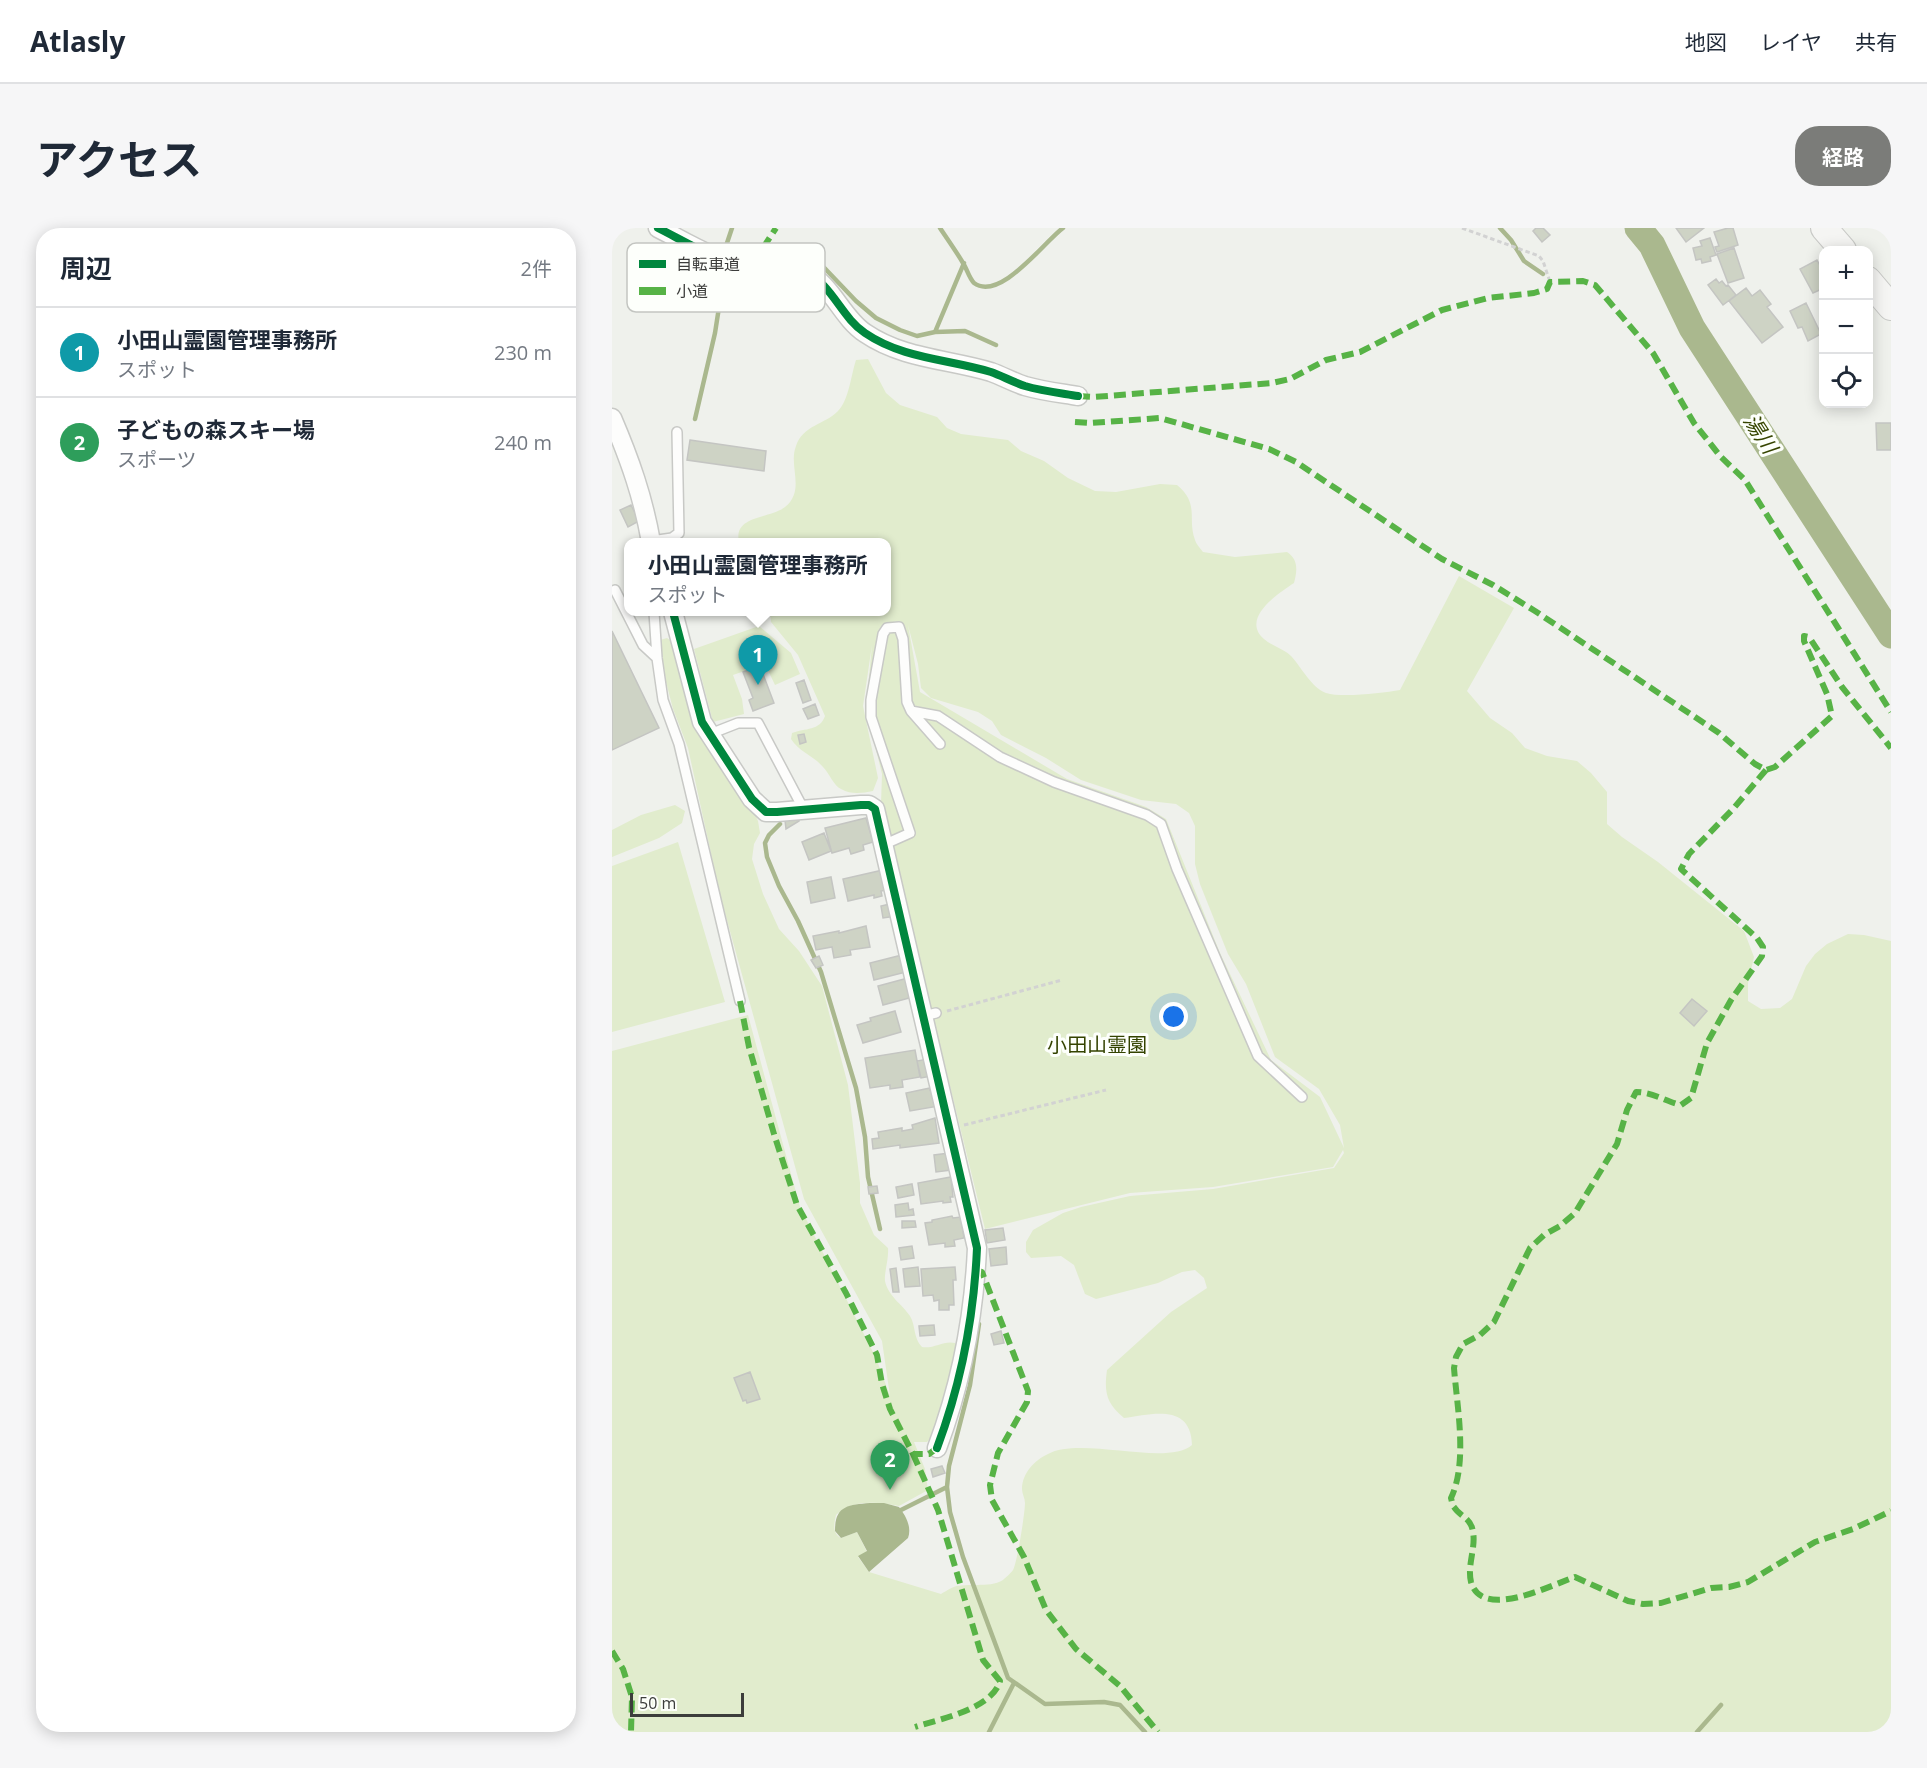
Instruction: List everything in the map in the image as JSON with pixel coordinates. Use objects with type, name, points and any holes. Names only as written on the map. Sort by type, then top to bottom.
[{"type":"main road","points":[[1824,228],[1840,246]]},
{"type":"main road","points":[[1873,285],[1891,307]]},
{"type":"street","points":[[658,228],[687,243]]},
{"type":"street","points":[[825,288],[854,324],[867,334],[896,349],[992,372],[1022,385],[1047,392],[1078,396]]},
{"type":"street","points":[[612,418],[633,467],[650,538]]},
{"type":"street","points":[[674,616],[702,722],[752,799],[766,812],[869,805],[875,809],[930,1015],[977,1248],[963,1363],[949,1418],[937,1448]]},
{"type":"lane","points":[[672,538],[679,533],[677,432]]},
{"type":"lane","points":[[615,590],[624,608]]},
{"type":"lane","points":[[628,616],[643,645],[657,658]]},
{"type":"lane","points":[[654,616],[663,700],[679,744],[740,1001]]},
{"type":"lane","points":[[883,845],[910,833],[871,717],[871,700],[883,634],[887,628],[899,627],[903,639],[907,702],[911,711],[940,744]]},
{"type":"lane","points":[[911,711],[938,716],[1000,756],[1033,772],[1098,799],[1147,815],[1161,824],[1176,869],[1258,1056],[1302,1096]]},
{"type":"lane","points":[[710,734],[738,723],[759,723],[804,810]]},
{"type":"path","points":[[1462,228],[1539,256],[1544,261],[1550,282]]},
{"type":"path","points":[[930,1015],[1062,980]]},
{"type":"path","points":[[954,1127],[1106,1090]]},
{"type":"green space","name":"小田山霊園","points":[[868,359],[886,393],[900,405],[937,417],[947,428],[961,434],[1008,440],[1021,451],[1044,461],[1068,478],[1095,491],[1116,492],[1160,484],[1177,485],[1191,505],[1195,540],[1203,552],[1235,557],[1287,552],[1295,562],[1294,583],[1264,607],[1256,623],[1258,631],[1264,639],[1291,656],[1311,682],[1326,693],[1352,695],[1400,690],[1459,576],[1514,608],[1467,691],[1490,718],[1512,733],[1525,748],[1547,756],[1577,761],[1591,773],[1607,792],[1607,824],[1744,931],[1754,957],[1748,983],[1748,1001],[1761,1009],[1780,1008],[1792,999],[1806,966],[1815,954],[1827,944],[1848,934],[1891,941],[1891,1732],[612,1732],[612,1051],[748,1015],[800,1207],[876,1358],[890,1396],[882,1341],[804,1199],[720,895],[688,748],[673,709],[666,682],[660,640],[667,638],[673,642],[758,821],[760,833],[754,844],[752,859],[763,894],[779,929],[799,951],[822,986],[848,1085],[860,1183],[860,1203],[874,1235],[888,1248],[885,1278],[887,1286],[892,1296],[910,1316],[917,1340],[922,1347],[951,1342],[955,1343],[959,1349],[937,1432],[927,1442],[914,1442],[925,1469],[928,1490],[899,1506],[883,1503],[857,1504],[836,1515],[834,1528],[838,1536],[841,1538],[857,1532],[867,1552],[858,1557],[869,1572],[941,1594],[957,1586],[987,1585],[998,1582],[1003,1580],[1015,1566],[1025,1508],[1022,1491],[1024,1478],[1038,1460],[1063,1449],[1163,1453],[1180,1451],[1192,1445],[1190,1432],[1185,1422],[1177,1417],[1158,1414],[1124,1418],[1110,1402],[1106,1391],[1106,1378],[1107,1370],[1171,1312],[1207,1288],[1204,1278],[1195,1270],[1182,1272],[1158,1283],[1096,1299],[1085,1294],[1074,1265],[1061,1256],[1031,1258],[1026,1252],[1026,1242],[1033,1230],[1063,1213],[1130,1196],[1213,1189],[1334,1168],[1344,1153],[1343,1150],[1333,1167],[1213,1187],[1130,1193],[985,1229],[881,804],[882,774],[866,709],[872,645],[863,706],[878,778],[873,791],[853,793],[838,787],[819,763],[791,739],[792,733],[816,727],[825,716],[798,655],[771,622],[770,616],[891,616],[891,538],[739,538],[742,527],[747,522],[778,511],[791,500],[796,486],[794,454],[799,439],[809,429],[838,411],[847,394],[856,360]],"holes":[[[908,625],[918,664],[921,688],[931,698],[978,712],[992,721],[1001,735],[1046,758],[1081,780],[1141,800],[1176,804],[1189,813],[1195,826],[1195,864],[1200,884],[1228,954],[1246,984],[1275,1057],[1319,1089],[1340,1125],[1344,1148],[1320,1097],[1271,1060],[1220,953],[1166,819],[1146,807],[1067,779],[920,692]]]},
{"type":"green space","points":[[759,626],[791,653],[800,674],[775,685],[765,664],[733,675],[742,699],[744,714],[713,722],[694,649]]},
{"type":"green space","points":[[675,805],[685,811],[682,823],[659,838],[612,857],[612,830],[641,815]]},
{"type":"green space","points":[[678,842],[725,1002],[612,1032],[612,866]]},
{"type":"shaded area","points":[[884,1503],[899,1507],[906,1518],[909,1530],[908,1538],[869,1572],[858,1556],[867,1551],[857,1532],[841,1538],[835,1531],[837,1516],[844,1508]]},
{"type":"building","points":[[1536,228],[1543,228],[1550,235],[1542,242],[1533,231]]},
{"type":"building","points":[[1676,228],[1704,228],[1686,242]]},
{"type":"building","points":[[1733,228],[1738,245],[1717,252],[1715,247],[1719,246],[1714,232]]},
{"type":"building","points":[[1710,238],[1716,255],[1710,257],[1711,261],[1702,263],[1701,259],[1696,260],[1693,248],[1702,246],[1700,241]]},
{"type":"building","points":[[1734,248],[1744,278],[1728,283],[1717,254]]},
{"type":"building","points":[[1817,260],[1819,290],[1813,293],[1800,269]]},
{"type":"building","points":[[1716,279],[1719,283],[1722,281],[1726,286],[1728,285],[1736,295],[1723,305],[1708,285]]},
{"type":"building","points":[[1746,288],[1752,296],[1760,290],[1771,304],[1767,307],[1783,327],[1762,343],[1729,301]]},
{"type":"building","points":[[1806,303],[1819,330],[1819,335],[1808,341],[1802,327],[1798,328],[1790,311]]},
{"type":"building","points":[[1876,423],[1891,423],[1891,450],[1877,450]]},
{"type":"building","points":[[690,440],[766,451],[764,471],[687,460]]},
{"type":"building","points":[[631,505],[639,521],[628,527],[620,510]]},
{"type":"building","points":[[612,631],[659,728],[612,750]]},
{"type":"building","points":[[760,666],[774,703],[753,711],[749,700],[753,698],[743,672]]},
{"type":"building","points":[[804,680],[811,700],[803,703],[796,683]]},
{"type":"building","points":[[815,704],[819,715],[808,719],[803,709]]},
{"type":"building","points":[[804,734],[806,742],[800,744],[798,735]]},
{"type":"building","points":[[799,817],[799,821],[786,829],[785,820]]},
{"type":"building","points":[[866,818],[873,842],[863,845],[864,850],[851,854],[849,848],[832,853],[825,828]]},
{"type":"building","points":[[824,833],[831,851],[809,860],[802,842]]},
{"type":"building","points":[[883,870],[887,890],[881,891],[882,896],[874,898],[874,895],[848,901],[843,879]]},
{"type":"building","points":[[831,877],[835,898],[811,903],[807,882]]},
{"type":"building","points":[[894,903],[896,916],[883,918],[881,906]]},
{"type":"building","points":[[866,926],[870,947],[850,950],[851,955],[834,958],[832,947],[816,950],[813,936],[839,931],[839,933]]},
{"type":"building","points":[[902,955],[906,972],[874,980],[870,963]]},
{"type":"building","points":[[819,956],[823,965],[816,968],[811,960]]},
{"type":"building","points":[[908,978],[913,997],[883,1005],[878,986]]},
{"type":"building","points":[[1692,999],[1707,1011],[1694,1026],[1680,1013]]},
{"type":"building","points":[[895,1011],[901,1032],[863,1043],[857,1025],[871,1021],[870,1018]]},
{"type":"building","points":[[915,1050],[920,1077],[902,1080],[903,1087],[890,1089],[890,1085],[870,1088],[865,1058]]},
{"type":"building","points":[[928,1059],[932,1076],[921,1078],[917,1061]]},
{"type":"building","points":[[930,1088],[930,1090],[935,1088],[939,1106],[910,1111],[906,1093]]},
{"type":"building","points":[[935,1118],[939,1143],[873,1149],[872,1139],[879,1138],[878,1132],[902,1128],[902,1131],[913,1129],[912,1125]]},
{"type":"building","points":[[949,1153],[951,1170],[936,1172],[934,1155]]},
{"type":"building","points":[[951,1177],[953,1197],[950,1197],[951,1202],[921,1204],[918,1183]]},
{"type":"building","points":[[912,1184],[914,1195],[898,1198],[896,1187]]},
{"type":"building","points":[[877,1186],[878,1193],[869,1194],[868,1187]]},
{"type":"building","points":[[908,1203],[909,1210],[913,1209],[914,1215],[896,1217],[895,1205]]},
{"type":"building","points":[[952,1216],[953,1218],[961,1217],[964,1238],[954,1240],[955,1246],[945,1247],[945,1243],[929,1245],[925,1223]]},
{"type":"building","points":[[902,1221],[915,1221],[916,1227],[902,1228]]},
{"type":"building","points":[[1003,1228],[1005,1240],[987,1243],[985,1230]]},
{"type":"building","points":[[912,1246],[914,1258],[901,1260],[899,1248]]},
{"type":"building","points":[[1006,1247],[1007,1264],[991,1266],[989,1249]]},
{"type":"building","points":[[918,1267],[920,1286],[905,1287],[903,1269]]},
{"type":"building","points":[[955,1267],[954,1305],[949,1305],[949,1310],[939,1310],[939,1300],[934,1301],[933,1295],[923,1296],[921,1269]]},
{"type":"building","points":[[896,1268],[899,1292],[893,1292],[890,1269]]},
{"type":"building","points":[[934,1325],[935,1335],[920,1336],[919,1326]]},
{"type":"building","points":[[1001,1331],[1004,1343],[994,1345],[991,1334]]},
{"type":"building","points":[[750,1372],[760,1399],[747,1403],[746,1400],[743,1401],[734,1378]]},
{"type":"building","points":[[942,1466],[945,1473],[933,1477],[931,1469]]},
{"type":"waterway","points":[[727,243],[732,228]]},
{"type":"waterway","points":[[940,228],[972,281],[985,287],[1009,278],[1063,228]]},
{"type":"waterway","points":[[1500,228],[1511,240],[1524,261],[1543,274]]},
{"type":"waterway","name":"湯川","points":[[1638,228],[1652,245],[1692,328],[1891,635]]},
{"type":"waterway","points":[[825,269],[876,318],[917,336],[935,332],[964,263]]},
{"type":"waterway","points":[[695,419],[718,312]]},
{"type":"waterway","points":[[935,332],[965,331],[996,345]]},
{"type":"waterway","points":[[780,824],[769,835],[765,843],[767,857],[821,972],[856,1088],[865,1137],[868,1177],[880,1229]]},
{"type":"waterway","points":[[979,1324],[970,1385],[949,1466],[947,1487],[950,1512],[963,1557],[1008,1678],[1045,1704],[1104,1702],[1120,1705],[1145,1732]]},
{"type":"waterway","points":[[901,1510],[947,1487]]},
{"type":"waterway","points":[[989,1732],[1014,1683]]},
{"type":"waterway","points":[[1697,1732],[1721,1705]]},
{"type":"marked path","points":[[766,243],[776,228]]},
{"type":"marked path","points":[[1078,396],[1094,397],[1272,383],[1290,379],[1326,360],[1360,352],[1442,310],[1488,298],[1534,293],[1547,289],[1550,282],[1583,281],[1595,285],[1653,353],[1694,423],[1721,457],[1745,480],[1891,712]]},
{"type":"marked path","points":[[1075,422],[1160,418],[1269,449],[1296,462],[1442,559],[1493,585],[1535,611],[1719,733],[1755,764],[1766,770],[1775,767],[1832,716],[1827,694],[1804,641],[1804,636],[1809,637],[1842,687],[1891,748]]},
{"type":"marked path","points":[[1766,770],[1733,809],[1689,854],[1681,869],[1757,938],[1763,947],[1762,956],[1731,1000],[1707,1043],[1691,1098],[1681,1105],[1653,1095],[1636,1092],[1627,1110],[1617,1144],[1575,1213],[1530,1248],[1494,1322],[1480,1335],[1463,1344],[1456,1357],[1454,1368],[1460,1451],[1456,1484],[1451,1498],[1453,1506],[1472,1527],[1474,1538],[1471,1582],[1478,1593],[1489,1599],[1502,1600],[1534,1592],[1575,1577],[1628,1601],[1643,1604],[1661,1603],[1711,1588],[1729,1587],[1748,1582],[1815,1542],[1853,1529],[1891,1511]]},
{"type":"marked path","points":[[740,1001],[749,1047],[797,1205],[846,1293],[877,1355],[882,1384],[890,1409],[913,1454],[929,1454],[937,1448]]},
{"type":"marked path","points":[[976,1270],[982,1272],[1028,1391],[1027,1402],[998,1453],[990,1485],[992,1500],[1024,1557],[1046,1610],[1076,1649],[1120,1686],[1158,1732]]},
{"type":"marked path","points":[[913,1454],[938,1510],[983,1660],[1000,1681],[995,1691],[976,1706],[915,1727]]},
{"type":"marked path","points":[[612,1651],[623,1669],[632,1697],[631,1732]]},
{"type":"cycle path","points":[[658,228],[687,243]]},
{"type":"cycle path","points":[[825,287],[849,318],[865,333],[880,342],[910,353],[991,372],[1031,388],[1078,396]]},
{"type":"cycle path","points":[[674,616],[702,722],[752,799],[766,812],[861,805],[869,805],[875,809],[977,1248],[973,1299],[965,1350],[953,1399],[937,1448]]},
{"type":"place","name":"小田山霊園管理事務所","points":[[758,685]]},
{"type":"place","name":"子どもの森スキー場","points":[[890,1490]]}]
